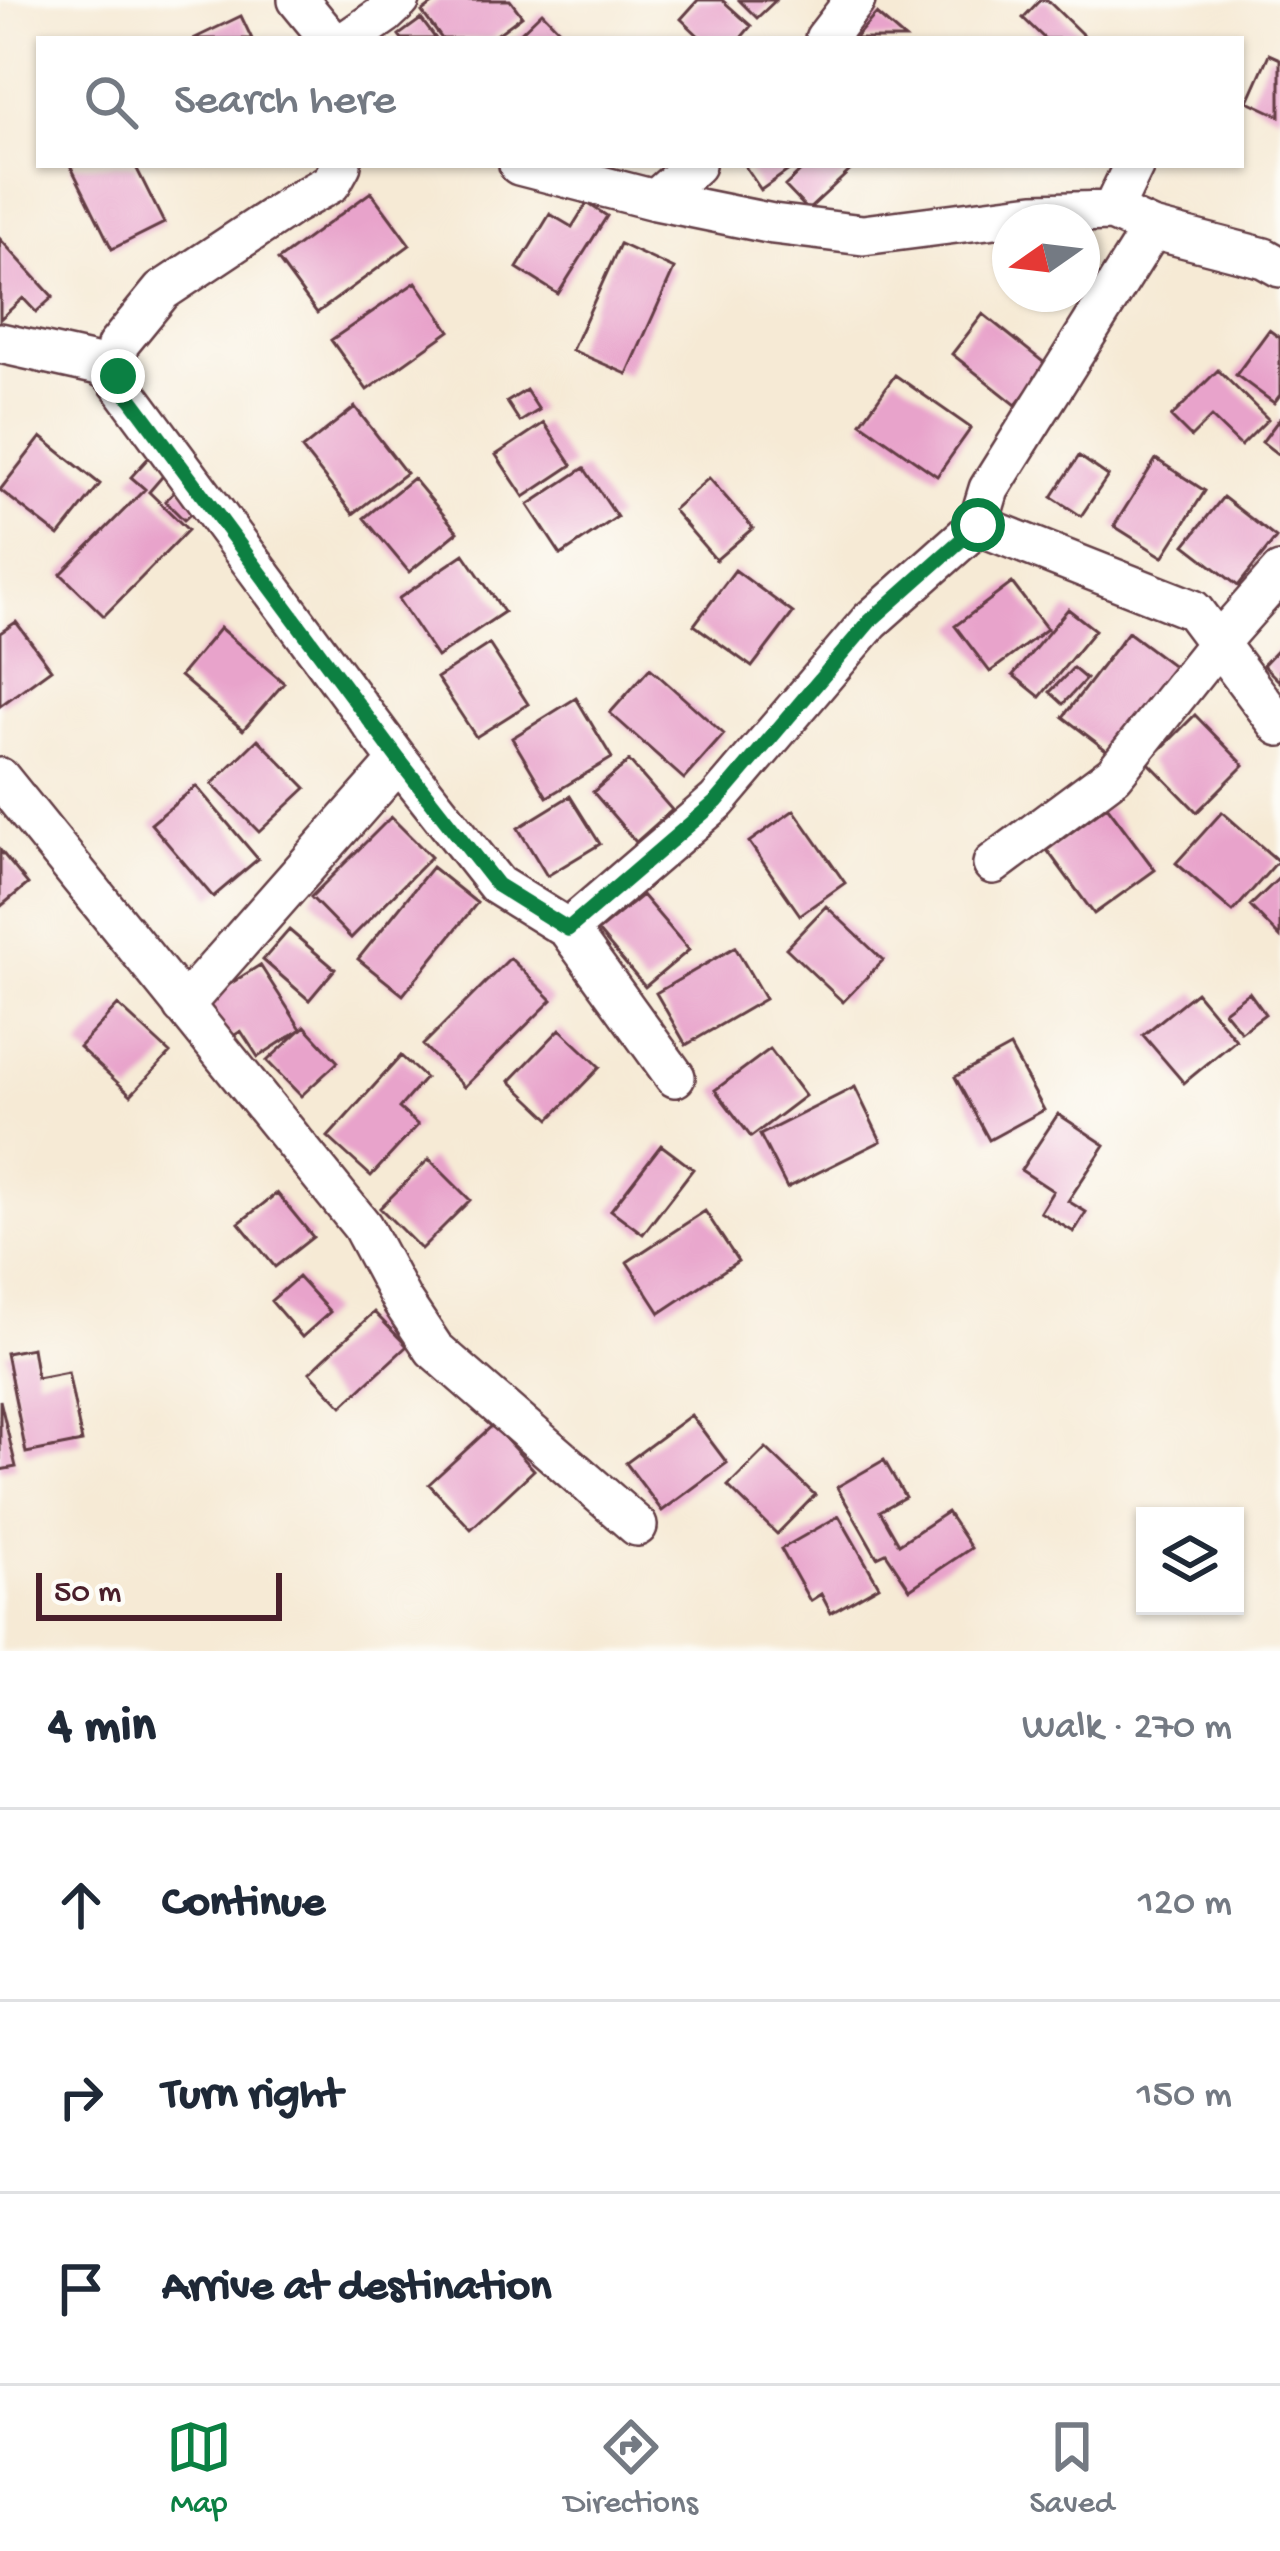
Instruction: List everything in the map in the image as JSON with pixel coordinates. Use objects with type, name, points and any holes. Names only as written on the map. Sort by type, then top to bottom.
[{"type":"street","points":[[298,0],[328,36]]},
{"type":"street","points":[[353,36],[400,0]]},
{"type":"street","points":[[827,36],[855,0]]},
{"type":"street","points":[[339,168],[331,183],[162,291],[117,346],[117,380],[497,885],[568,929],[674,1077]]},
{"type":"street","points":[[531,168],[655,200],[862,236],[1034,213],[1112,211],[1151,229],[1264,258],[1280,267]]},
{"type":"street","points":[[655,200],[692,168]]},
{"type":"street","points":[[1112,211],[1133,168]]},
{"type":"street","points":[[568,929],[717,801],[870,621],[978,525],[989,489],[1151,229]]},
{"type":"street","points":[[0,344],[99,365],[118,376]]},
{"type":"street","points":[[978,525],[1193,610],[1280,726]]},
{"type":"street","points":[[994,864],[1114,774],[1280,573]]},
{"type":"street","points":[[183,1006],[399,760]]},
{"type":"street","points":[[0,778],[362,1226],[434,1349],[637,1526]]},
{"type":"building","points":[[438,0],[510,0],[522,16],[495,36],[440,36],[422,12]]},
{"type":"building","points":[[698,0],[722,0],[751,26],[743,36],[699,36],[681,19]]},
{"type":"building","points":[[739,0],[776,0],[757,18]]},
{"type":"building","points":[[1040,0],[1047,0],[1084,36],[1042,36],[1023,18]]},
{"type":"building","points":[[542,12],[565,36],[517,36]]},
{"type":"building","points":[[876,14],[902,36],[857,36]]},
{"type":"building","points":[[241,16],[251,36],[199,36]]},
{"type":"building","points":[[421,19],[434,36],[400,36]]},
{"type":"building","points":[[1269,54],[1280,59],[1280,116],[1248,101]]},
{"type":"building","points":[[72,168],[136,168],[164,223],[112,249]]},
{"type":"building","points":[[746,168],[792,168],[761,190]]},
{"type":"building","points":[[804,168],[853,168],[808,210],[785,186]]},
{"type":"building","points":[[371,192],[410,245],[317,313],[278,260]]},
{"type":"building","points":[[587,203],[607,216],[558,294],[517,268],[550,214],[572,227]]},
{"type":"building","points":[[0,239],[53,297],[36,312],[23,298],[0,319]]},
{"type":"building","points":[[620,244],[674,269],[627,374],[572,350]]},
{"type":"building","points":[[416,282],[450,331],[367,390],[331,340]]},
{"type":"building","points":[[983,314],[1047,365],[1016,405],[952,354]]},
{"type":"building","points":[[1269,330],[1280,338],[1280,395],[1274,403],[1236,375]]},
{"type":"building","points":[[1218,370],[1268,419],[1241,446],[1211,417],[1191,437],[1171,417]]},
{"type":"building","points":[[895,375],[971,428],[937,476],[861,423]]},
{"type":"building","points":[[526,390],[539,410],[520,422],[507,402]]},
{"type":"building","points":[[355,407],[406,473],[353,514],[302,449]]},
{"type":"building","points":[[1280,418],[1280,456],[1262,442]]},
{"type":"building","points":[[544,423],[572,465],[524,497],[496,455]]},
{"type":"building","points":[[41,437],[100,484],[59,536],[0,490]]},
{"type":"building","points":[[151,455],[168,470],[149,492],[188,530],[104,616],[61,574],[145,489],[131,477]]},
{"type":"building","points":[[1079,456],[1108,476],[1081,516],[1052,497]]},
{"type":"building","points":[[1156,459],[1205,491],[1163,557],[1114,526]]},
{"type":"building","points":[[584,468],[617,517],[561,555],[528,505]]},
{"type":"building","points":[[413,478],[458,532],[409,572],[364,518]]},
{"type":"building","points":[[709,478],[753,528],[716,560],[673,510]]},
{"type":"building","points":[[181,486],[200,505],[184,520],[165,501]]},
{"type":"building","points":[[1223,497],[1276,538],[1238,586],[1185,545]]},
{"type":"building","points":[[464,554],[504,612],[437,657],[398,599]]},
{"type":"building","points":[[735,570],[793,613],[752,667],[694,625]]},
{"type":"building","points":[[1012,583],[1047,629],[990,672],[955,626]]},
{"type":"building","points":[[1068,609],[1095,630],[1040,697],[1013,675]]},
{"type":"building","points":[[16,622],[51,669],[0,706],[0,633]]},
{"type":"building","points":[[220,628],[284,683],[243,730],[180,676]]},
{"type":"building","points":[[1128,632],[1175,667],[1110,753],[1063,717]]},
{"type":"building","points":[[489,644],[528,704],[476,737],[437,678]]},
{"type":"building","points":[[1280,647],[1280,682],[1263,665]]},
{"type":"building","points":[[650,668],[724,734],[684,779],[610,713]]},
{"type":"building","points":[[1073,668],[1086,679],[1063,704],[1050,692]]},
{"type":"building","points":[[576,698],[612,758],[547,797],[512,738]]},
{"type":"building","points":[[1195,715],[1244,765],[1197,812],[1148,762]]},
{"type":"building","points":[[258,739],[306,788],[259,832],[212,784]]},
{"type":"building","points":[[629,761],[672,810],[636,842],[593,792]]},
{"type":"building","points":[[196,786],[258,859],[213,897],[151,824]]},
{"type":"building","points":[[570,796],[600,844],[547,876],[518,828]]},
{"type":"building","points":[[1107,806],[1155,870],[1094,914],[1047,850]]},
{"type":"building","points":[[794,810],[845,883],[800,915],[749,842]]},
{"type":"building","points":[[1222,812],[1278,861],[1233,912],[1176,863]]},
{"type":"building","points":[[391,817],[431,857],[351,938],[311,897]]},
{"type":"building","points":[[0,850],[28,884],[0,907]]},
{"type":"building","points":[[432,867],[477,903],[403,995],[358,959]]},
{"type":"building","points":[[1280,877],[1280,937],[1250,906]]},
{"type":"building","points":[[642,895],[689,950],[645,987],[598,931]]},
{"type":"building","points":[[826,906],[883,960],[843,1002],[786,948]]},
{"type":"building","points":[[289,930],[335,969],[309,1000],[263,960]]},
{"type":"building","points":[[735,947],[765,999],[686,1045],[656,993]]},
{"type":"building","points":[[510,958],[552,1000],[464,1087],[423,1045]]},
{"type":"building","points":[[260,965],[301,1029],[258,1057],[241,1031],[227,1040],[203,1001]]},
{"type":"building","points":[[1196,992],[1236,1040],[1184,1083],[1143,1035]]},
{"type":"building","points":[[1249,992],[1265,1014],[1241,1032],[1224,1011]]},
{"type":"building","points":[[118,1005],[170,1053],[131,1095],[79,1047]]},
{"type":"building","points":[[305,1026],[338,1062],[301,1096],[267,1061]]},
{"type":"building","points":[[560,1029],[600,1067],[550,1119],[510,1081]]},
{"type":"building","points":[[1010,1047],[1044,1110],[989,1140],[955,1077]]},
{"type":"building","points":[[770,1049],[805,1096],[751,1137],[715,1090]]},
{"type":"building","points":[[401,1056],[425,1078],[399,1108],[418,1125],[371,1176],[328,1137]]},
{"type":"building","points":[[855,1087],[881,1141],[787,1188],[760,1135]]},
{"type":"building","points":[[1058,1114],[1105,1145],[1068,1201],[1086,1212],[1074,1232],[1040,1212],[1053,1191],[1021,1170]]},
{"type":"building","points":[[661,1145],[693,1169],[643,1234],[611,1210]]},
{"type":"building","points":[[429,1159],[470,1200],[421,1249],[380,1208]]},
{"type":"building","points":[[277,1193],[313,1237],[275,1267],[239,1223]]},
{"type":"building","points":[[705,1211],[738,1261],[660,1313],[627,1262]]},
{"type":"building","points":[[298,1277],[330,1312],[302,1337],[271,1301]]},
{"type":"building","points":[[374,1312],[407,1346],[342,1406],[310,1372]]},
{"type":"building","points":[[32,1348],[37,1378],[68,1372],[82,1442],[26,1453],[6,1353]]},
{"type":"building","points":[[0,1400],[16,1467],[0,1470]]},
{"type":"building","points":[[691,1415],[727,1463],[662,1511],[626,1463]]},
{"type":"building","points":[[493,1425],[534,1470],[471,1529],[429,1484]]},
{"type":"building","points":[[766,1448],[815,1495],[777,1534],[728,1486]]},
{"type":"building","points":[[884,1460],[905,1497],[880,1511],[899,1544],[947,1512],[971,1548],[910,1589],[886,1553],[877,1557],[837,1487]]},
{"type":"building","points":[[839,1516],[879,1586],[831,1613],[821,1594],[810,1601],[781,1549]]},
{"type":"route","points":[[118,376],[399,760],[497,885],[568,929],[717,801],[870,621],[978,525]]}]
